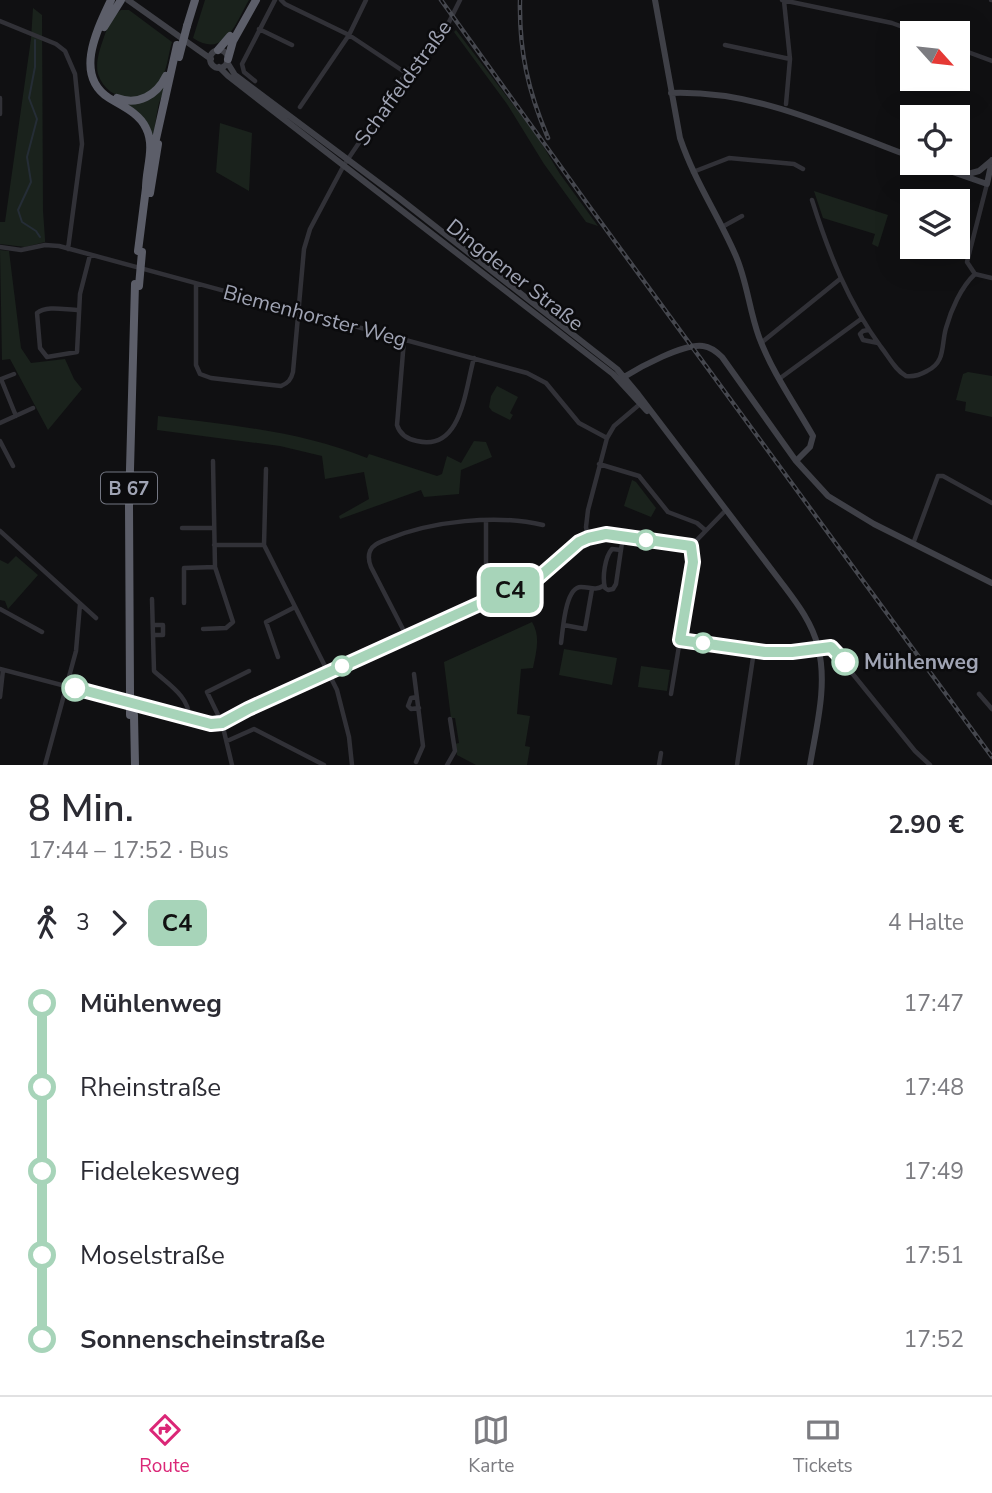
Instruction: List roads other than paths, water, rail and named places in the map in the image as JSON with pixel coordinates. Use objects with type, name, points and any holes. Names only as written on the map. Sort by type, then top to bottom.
[{"type":"highway","points":[[111,0],[93,45],[91,71],[95,84],[102,93],[133,112],[147,129],[150,148],[146,191]]},
{"type":"highway","points":[[121,0],[106,22],[94,58],[95,75],[103,90],[123,101],[140,100],[149,96],[162,83],[176,52]]},
{"type":"highway","name":"B 67","points":[[133,765],[133,505],[137,285],[146,191],[176,52],[193,0]]},
{"type":"highway","points":[[214,54],[225,43],[253,0]]},
{"type":"highway","points":[[227,60],[253,0]]},
{"type":"highway","name":"B 67","points":[[140,252],[176,52]]},
{"type":"main road","name":"Dingdener Straße","points":[[128,0],[193,47],[214,54],[226,53],[235,75],[346,162],[389,200],[622,379]]},
{"type":"main road","points":[[655,0],[680,138],[692,172],[740,265],[750,311],[761,343],[813,436],[810,447],[796,461]]},
{"type":"main road","name":"Dingdener Straße","points":[[214,54],[214,65],[425,219],[570,331],[622,379]]},
{"type":"main road","points":[[219,67],[227,60]]},
{"type":"main road","points":[[671,93],[764,103],[900,152]]},
{"type":"main road","points":[[970,173],[979,171],[992,160]]},
{"type":"main road","points":[[962,175],[987,184],[992,160]]},
{"type":"main road","name":"Dingdener Straße","points":[[389,200],[418,220],[425,219]]},
{"type":"main road","points":[[622,379],[639,368],[692,346],[712,349],[722,357],[796,461],[816,484],[840,505],[992,583]]},
{"type":"main road","points":[[622,379],[640,404],[661,425]]},
{"type":"main road","points":[[622,379],[661,425],[804,614],[818,647],[821,685],[810,765]]},
{"type":"street","points":[[255,81],[244,72],[242,64],[275,0]]},
{"type":"street","points":[[281,0],[349,35],[406,73]]},
{"type":"street","points":[[300,107],[349,35],[366,0]]},
{"type":"street","name":"Schaffeldstraße","points":[[197,285],[196,365],[200,374],[205,377],[281,386],[286,383],[293,372],[304,249],[310,229],[346,162],[406,73],[449,22],[460,0]]},
{"type":"street","points":[[786,104],[790,59],[783,0],[900,26]]},
{"type":"street","points":[[0,22],[56,44],[65,51],[75,74],[82,144],[68,248]]},
{"type":"street","points":[[259,29],[292,45]]},
{"type":"street","points":[[725,45],[790,59]]},
{"type":"street","points":[[970,53],[992,61]]},
{"type":"street","points":[[0,98],[0,114]]},
{"type":"street","points":[[692,172],[729,158],[794,164],[803,169]]},
{"type":"street","points":[[987,184],[967,262],[975,274],[992,278]]},
{"type":"street","points":[[812,200],[840,279],[861,319],[896,368],[906,376],[933,368],[941,358],[944,332],[953,308],[975,274]]},
{"type":"street","points":[[721,227],[742,216]]},
{"type":"street","name":"Biemenhorster Weg","points":[[0,247],[21,250],[52,245],[68,248],[539,378],[557,395],[579,423],[607,438]]},
{"type":"street","points":[[79,310],[52,308],[42,309],[37,313],[40,348],[47,357],[77,352],[80,294],[90,255]]},
{"type":"street","points":[[761,343],[840,279]]},
{"type":"street","points":[[779,379],[861,319]]},
{"type":"street","points":[[869,330],[860,334],[863,340],[878,343]]},
{"type":"street","points":[[404,340],[397,425],[403,435],[414,440],[434,442],[451,432],[457,421],[474,358]]},
{"type":"street","points":[[14,374],[1,379],[16,416]]},
{"type":"street","points":[[588,538],[586,520],[607,438],[614,426],[640,404]]},
{"type":"street","points":[[0,423],[33,408]]},
{"type":"street","points":[[0,441],[13,466]]},
{"type":"street","points":[[203,629],[226,628],[233,622],[215,567],[213,461]]},
{"type":"street","points":[[600,464],[639,476],[668,512],[697,523],[705,530]]},
{"type":"street","points":[[265,469],[264,545],[337,690],[346,721],[352,765]]},
{"type":"street","points":[[913,544],[938,476],[992,503]]},
{"type":"street","points":[[671,694],[693,562],[691,546],[726,510]]},
{"type":"street","points":[[486,521],[486,565],[496,597]]},
{"type":"street","points":[[407,637],[371,567],[370,551],[377,544],[447,522],[529,522],[543,525]]},
{"type":"street","points":[[182,528],[214,528]]},
{"type":"street","points":[[0,531],[96,618]]},
{"type":"street","points":[[0,697],[1,670],[211,724],[222,723],[539,577],[579,542],[588,538],[606,534],[691,546]]},
{"type":"street","points":[[603,586],[608,590],[615,587],[623,537]]},
{"type":"street","points":[[214,545],[264,545]]},
{"type":"street","points":[[603,586],[608,554],[612,550],[621,550]]},
{"type":"street","points":[[184,603],[184,568],[215,567]]},
{"type":"street","points":[[561,643],[572,591],[582,587],[592,589],[603,586]]},
{"type":"street","points":[[564,625],[585,629],[592,589]]},
{"type":"street","points":[[152,599],[154,671],[182,697],[190,711],[189,718]]},
{"type":"street","points":[[45,765],[79,638],[80,604]]},
{"type":"street","points":[[278,657],[266,622],[295,607]]},
{"type":"street","points":[[0,609],[42,632]]},
{"type":"street","points":[[153,625],[163,625],[163,635],[153,635]]},
{"type":"street","points":[[680,640],[754,651],[792,652],[831,647],[930,765]]},
{"type":"street","points":[[737,765],[754,651]]},
{"type":"street","points":[[232,765],[222,723],[207,692],[249,671]]},
{"type":"street","points":[[414,674],[423,746],[415,764]]},
{"type":"street","points":[[979,694],[992,709]]},
{"type":"street","points":[[417,697],[411,698],[408,706],[411,709],[419,708]]},
{"type":"street","points":[[447,765],[455,751],[450,719]]},
{"type":"street","points":[[227,741],[254,729],[324,765]]},
{"type":"street","points":[[659,765],[662,753]]},
{"type":"waterway","points":[[35,40],[35,67],[29,98],[37,119],[27,157],[31,182],[18,210],[22,222],[40,237]]},
{"type":"railway","points":[[441,0],[992,757]]},
{"type":"railway","points":[[520,0],[526,71],[548,138]]},
{"type":"place","name":"Mühlenweg","points":[[845,662]]}]
